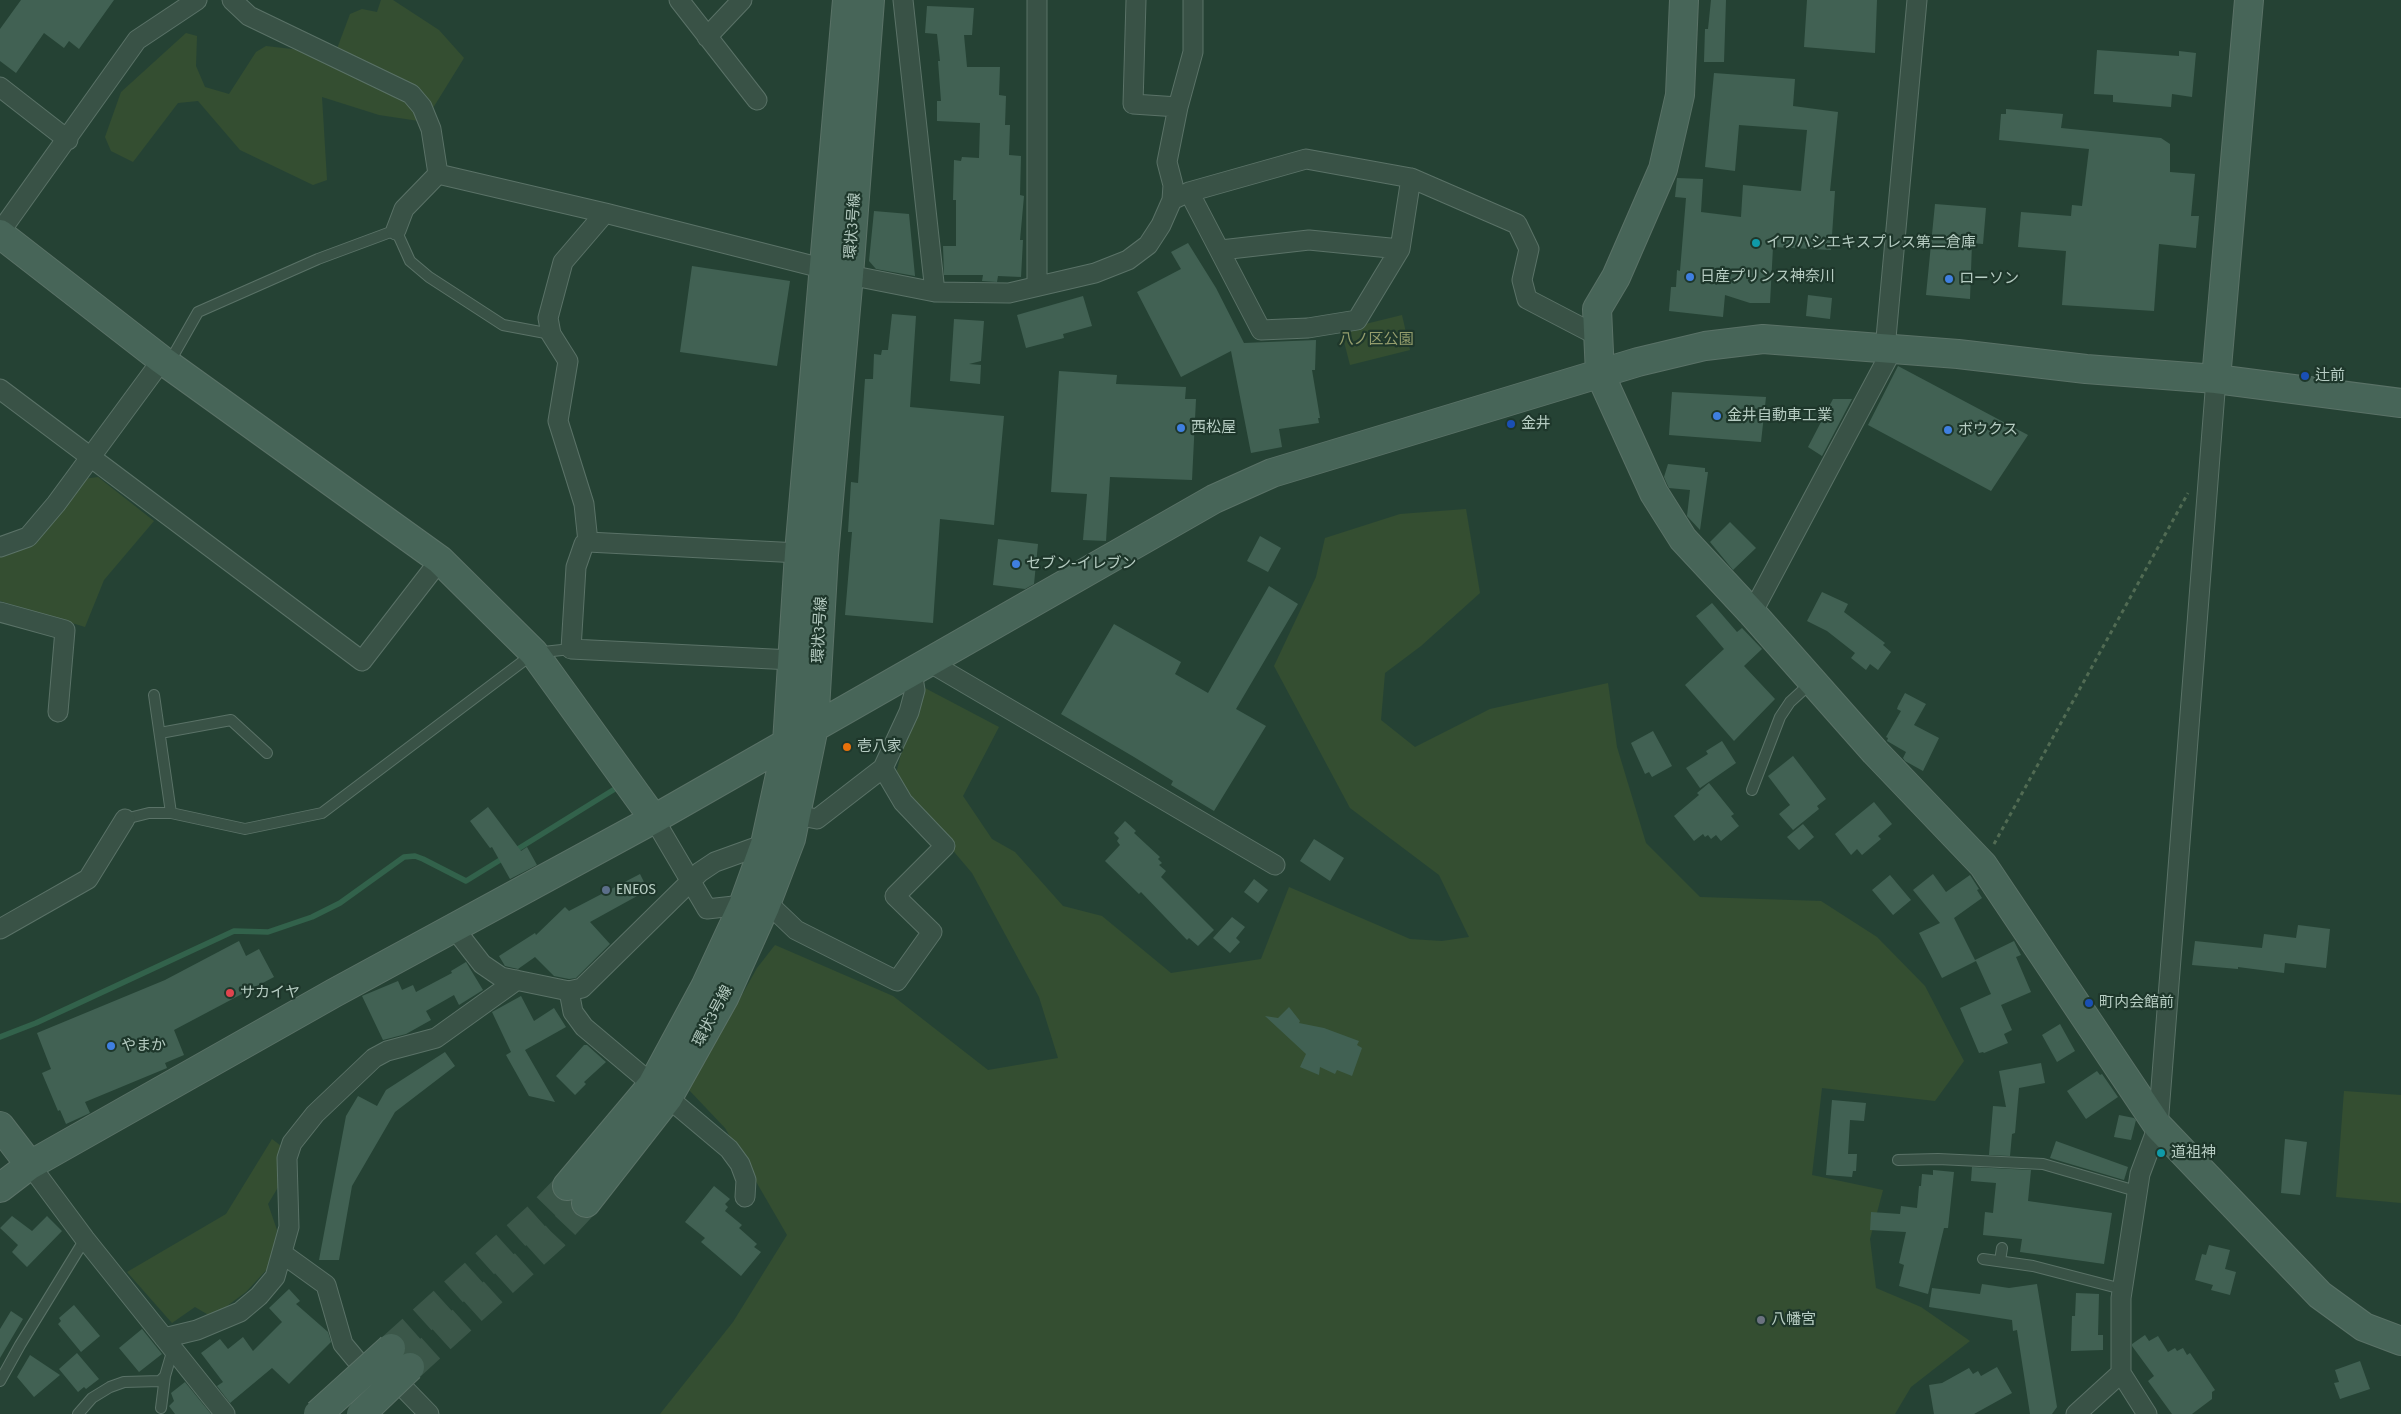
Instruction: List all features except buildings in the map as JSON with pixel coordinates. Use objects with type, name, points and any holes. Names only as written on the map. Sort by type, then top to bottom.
[{"type":"street","points":[[197,0],[137,40],[68,140],[0,233],[166,362],[440,560],[534,653],[654,819],[707,909],[754,906],[775,910],[796,930],[897,981],[932,932],[895,896],[945,846],[903,802],[883,768]]},
{"type":"street","points":[[232,0],[249,16],[411,94],[422,107],[431,129],[438,174]]},
{"type":"street","points":[[679,0],[757,100]]},
{"type":"street","points":[[707,36],[742,0]]},
{"type":"street","name":"環状3号線","points":[[577,1195],[660,1092],[705,987],[754,906],[791,839],[814,727],[837,272],[847,0]]},
{"type":"street","name":"環状3号線","points":[[754,906],[765,844],[787,743],[800,553],[870,0]]},
{"type":"street","points":[[903,0],[935,292]]},
{"type":"street","points":[[1037,0],[1037,286]]},
{"type":"street","points":[[1136,0],[1132,104],[1178,107]]},
{"type":"street","points":[[1193,0],[1193,52],[1178,107],[1167,162],[1173,185],[1221,250],[1261,330],[1308,328],[1358,320],[1400,249],[1411,178]]},
{"type":"street","points":[[1684,0],[1680,95],[1663,169],[1616,277],[1597,309],[1600,374],[1654,493],[1683,539],[1752,613],[1875,752],[1983,865],[2158,1126],[2320,1295],[2364,1327],[2401,1341]]},
{"type":"street","points":[[1752,613],[1888,350],[1917,0]]},
{"type":"street","points":[[2147,1414],[2122,1373],[2122,1289],[2136,1191],[2140,1174],[2158,1126],[2216,379],[2249,0]]},
{"type":"street","points":[[0,87],[68,140]]},
{"type":"street","points":[[438,174],[605,213],[837,272],[935,292],[1009,293],[1095,273],[1128,260],[1148,245],[1181,196],[1306,159],[1411,178],[1516,224],[1529,249],[1522,280],[1527,299],[1598,336]]},
{"type":"street","points":[[396,230],[404,209],[438,174]]},
{"type":"street","points":[[588,542],[584,504],[558,421],[568,361],[551,334],[548,318],[563,262],[605,213]]},
{"type":"street","points":[[1221,250],[1309,240],[1400,249]]},
{"type":"street","points":[[0,1188],[30,1165],[454,928],[654,819],[1214,500],[1272,473],[1600,374],[1705,346],[1763,339],[2216,379],[2401,403]]},
{"type":"street","points":[[0,547],[28,537],[56,504],[91,456],[166,362]]},
{"type":"street","points":[[0,388],[362,661],[440,560]]},
{"type":"street","points":[[792,660],[571,650],[576,567],[584,544],[588,542],[800,553]]},
{"type":"street","points":[[0,612],[65,630],[58,712]]},
{"type":"street","points":[[796,815],[817,819],[883,768],[909,712],[921,667]]},
{"type":"street","points":[[921,667],[1275,865]]},
{"type":"street","points":[[0,930],[88,879],[125,819]]},
{"type":"street","points":[[454,928],[482,964],[501,977],[568,991],[582,988],[691,880],[715,862],[765,844]]},
{"type":"street","points":[[168,1343],[240,1312],[260,1296],[275,1277],[283,1254],[289,1227],[287,1158],[292,1142],[315,1114],[374,1058],[387,1051],[436,1038],[517,980]]},
{"type":"street","points":[[568,991],[573,1012],[584,1027],[734,1156],[740,1164],[746,1180],[745,1197]]},
{"type":"street","points":[[0,1126],[85,1238],[225,1414]]},
{"type":"street","points":[[283,1254],[326,1285],[343,1344],[364,1368],[392,1376],[429,1414]]},
{"type":"street","points":[[318,1414],[401,1357],[361,1414]]},
{"type":"street","points":[[2076,1414],[2122,1373]]},
{"type":"lane","points":[[166,362],[198,312],[318,259],[396,230],[410,261],[429,277],[503,325],[551,334]]},
{"type":"lane","points":[[125,819],[150,813],[171,813],[245,829],[322,813],[534,653],[571,650]]},
{"type":"lane","points":[[1752,790],[1780,717],[1790,702],[1813,681]]},
{"type":"lane","points":[[154,695],[171,813]]},
{"type":"lane","points":[[160,733],[231,720],[267,752]]},
{"type":"lane","points":[[1898,1160],[1938,1159],[2043,1164],[2136,1191]]},
{"type":"lane","points":[[0,1381],[20,1344],[85,1238]]},
{"type":"lane","points":[[2000,1262],[2002,1248]]},
{"type":"lane","points":[[1983,1259],[2033,1266],[2122,1289]]},
{"type":"lane","points":[[161,1408],[168,1343]]},
{"type":"lane","points":[[78,1414],[92,1398],[110,1387],[124,1382],[160,1381],[165,1376]]},
{"type":"path","points":[[1983,865],[2188,492]]},
{"type":"green space","points":[[381,0],[393,0],[439,30],[464,58],[433,108],[419,121],[379,115],[322,97],[327,180],[313,185],[240,150],[198,101],[178,103],[133,162],[111,151],[105,137],[121,92],[186,33],[197,36],[196,66],[205,87],[229,94],[256,52],[266,46],[335,54],[350,14],[362,9],[377,12]]},
{"type":"green space","name":"八ノ区公園","points":[[1402,315],[1410,350],[1350,365],[1341,330]]},
{"type":"green space","points":[[98,477],[154,521],[104,580],[85,627],[0,601],[0,557],[33,545],[83,479]]},
{"type":"green space","points":[[1466,509],[1480,593],[1421,646],[1385,673],[1381,720],[1415,747],[1490,709],[1608,683],[1617,747],[1646,843],[1700,897],[1821,901],[1877,937],[1925,986],[1964,1061],[1935,1101],[1822,1088],[1812,1175],[1883,1190],[1870,1239],[1876,1288],[1921,1307],[1970,1341],[1911,1387],[1895,1414],[660,1414],[733,1322],[787,1235],[725,1128],[689,1090],[757,968],[775,945],[893,996],[988,1070],[1058,1058],[1039,997],[972,873],[894,781],[905,739],[923,687],[999,727],[963,796],[992,839],[1015,852],[1063,906],[1102,916],[1171,973],[1261,959],[1289,887],[1410,939],[1442,941],[1469,937],[1439,875],[1350,808],[1274,666],[1316,577],[1325,538],[1400,514]]},
{"type":"green space","points":[[2344,1091],[2401,1095],[2401,1203],[2336,1197]]},
{"type":"green space","points":[[272,1139],[285,1149],[280,1184],[268,1204],[277,1230],[270,1266],[246,1292],[212,1317],[195,1307],[172,1323],[127,1272],[226,1214]]},
{"type":"waterway","points":[[513,852],[618,787]]},
{"type":"waterway","points":[[0,1037],[36,1023],[234,931],[268,932],[312,917],[340,903],[404,857],[415,856],[423,859],[466,881],[505,857]]},
{"type":"tunnel","points":[[391,1348],[539,1215],[567,1186]]},
{"type":"tunnel","points":[[410,1367],[555,1236],[586,1203]]},
{"type":"place","name":"イワハシエキスプレス第二倉庫","points":[[1756,243]]},
{"type":"place","name":"日産プリンス神奈川","points":[[1690,277]]},
{"type":"place","name":"ローソン","points":[[1949,279]]},
{"type":"place","name":"辻前","points":[[2305,376]]},
{"type":"place","name":"金井自動車工業","points":[[1717,416]]},
{"type":"place","name":"金井","points":[[1511,424]]},
{"type":"place","name":"西松屋","points":[[1181,428]]},
{"type":"place","name":"ボウクス","points":[[1948,430]]},
{"type":"place","name":"セブン-イレブン","points":[[1016,564]]},
{"type":"place","name":"壱八家","points":[[847,747]]},
{"type":"place","name":"ENEOS","points":[[606,890]]},
{"type":"place","name":"サカイヤ","points":[[230,993]]},
{"type":"place","name":"町内会館前","points":[[2089,1003]]},
{"type":"place","name":"やまか","points":[[111,1046]]},
{"type":"place","name":"道祖神","points":[[2161,1153]]},
{"type":"place","name":"八幡宮","points":[[1761,1320]]}]
